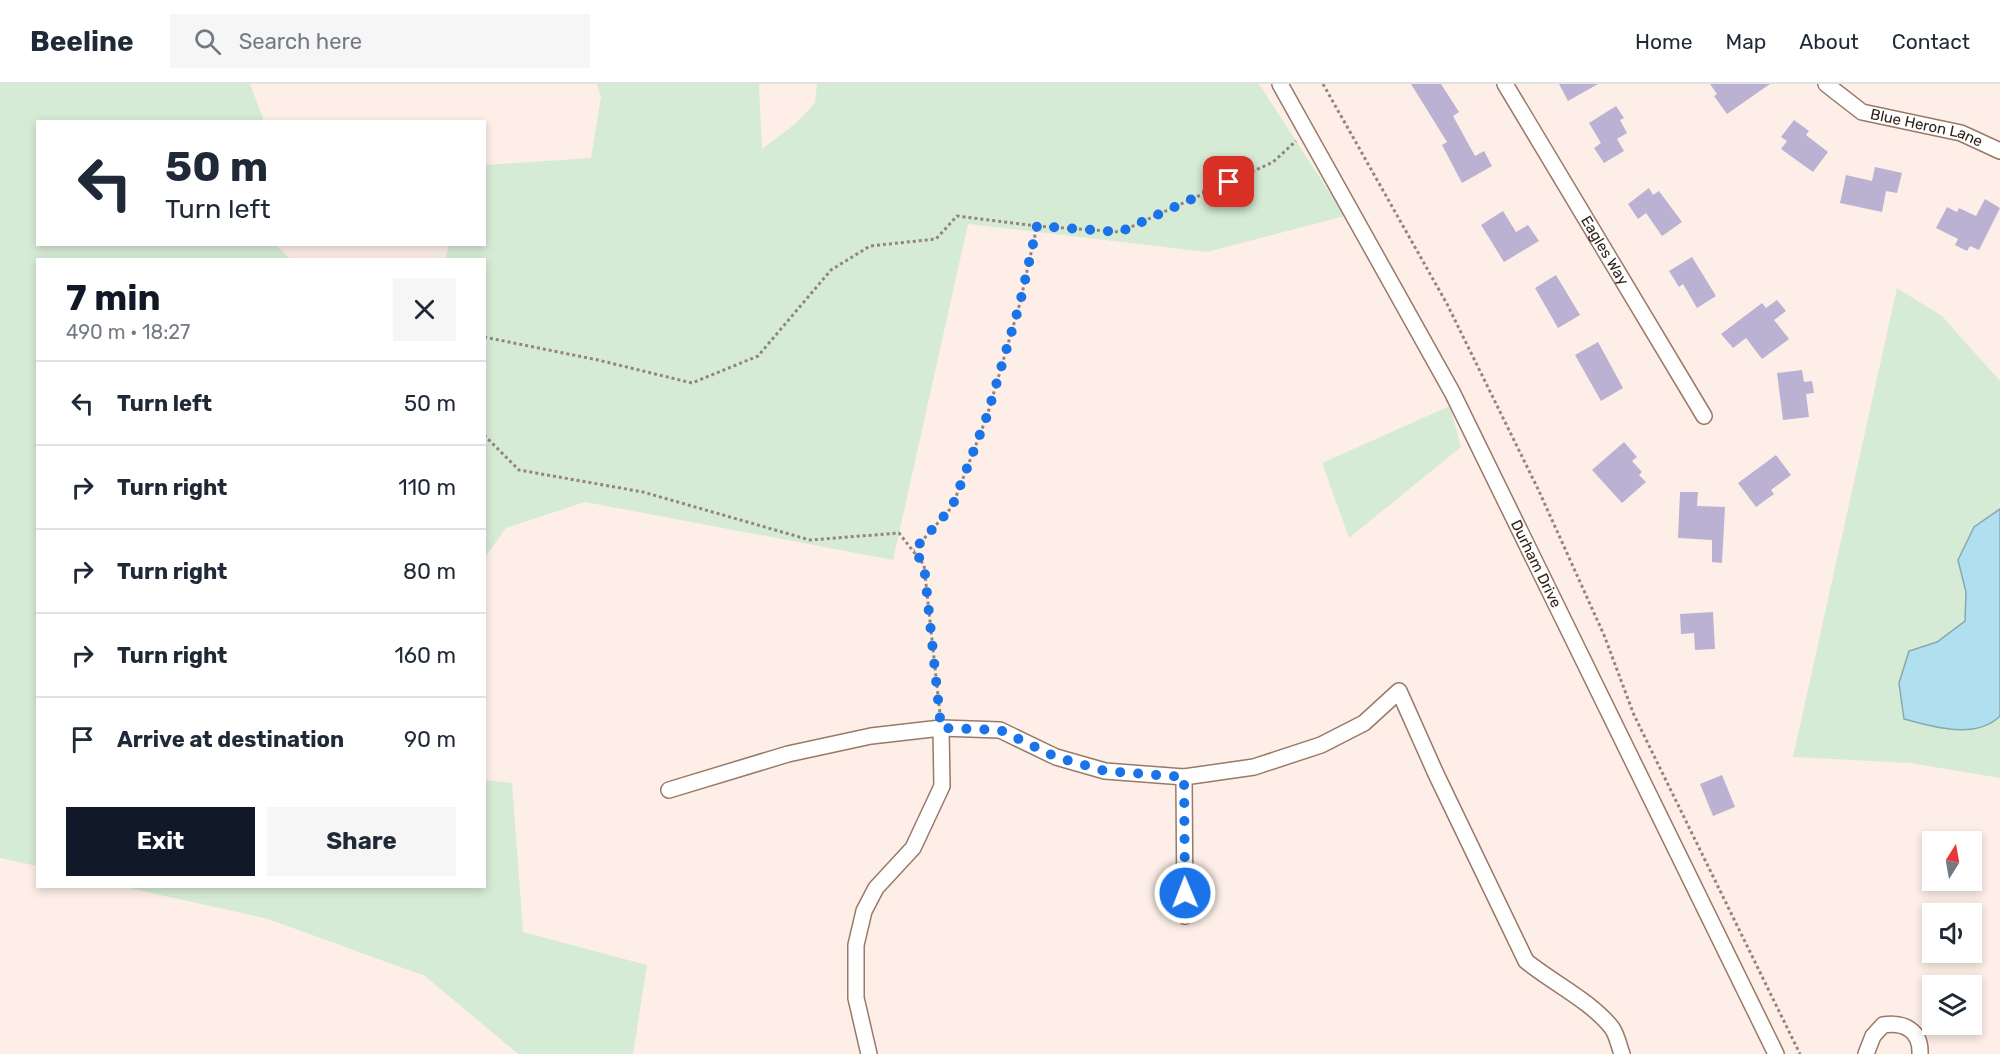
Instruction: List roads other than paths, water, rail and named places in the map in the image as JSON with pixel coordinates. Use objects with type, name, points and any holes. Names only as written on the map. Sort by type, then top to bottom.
[{"type":"street","name":"Durham Drive","points":[[1280,84],[1452,392],[1776,1054]]},
{"type":"street","name":"Eagles Way","points":[[1505,84],[1704,416]]},
{"type":"street","name":"Blue Heron Lane","points":[[1826,84],[1862,112],[1961,133],[2000,151]]},
{"type":"street","points":[[669,790],[788,754],[871,736],[941,728],[1000,730],[1056,757],[1105,771],[1184,777],[1254,767],[1321,745],[1364,723],[1399,691],[1436,774],[1526,961],[1551,981],[1587,1003],[1613,1029],[1622,1054]]},
{"type":"street","points":[[869,1054],[856,998],[856,945],[864,911],[876,888],[913,848],[942,786],[941,728]]},
{"type":"street","points":[[1184,777],[1185,916]]},
{"type":"street","points":[[1866,1054],[1873,1036],[1883,1025],[1893,1023],[1910,1028],[1919,1038],[1920,1054]]},
{"type":"water","points":[[2000,509],[2000,716],[1979,728],[1967,730],[1941,728],[1904,719],[1899,683],[1909,651],[1937,642],[1965,621],[1966,592],[1958,560],[1974,527]]}]
